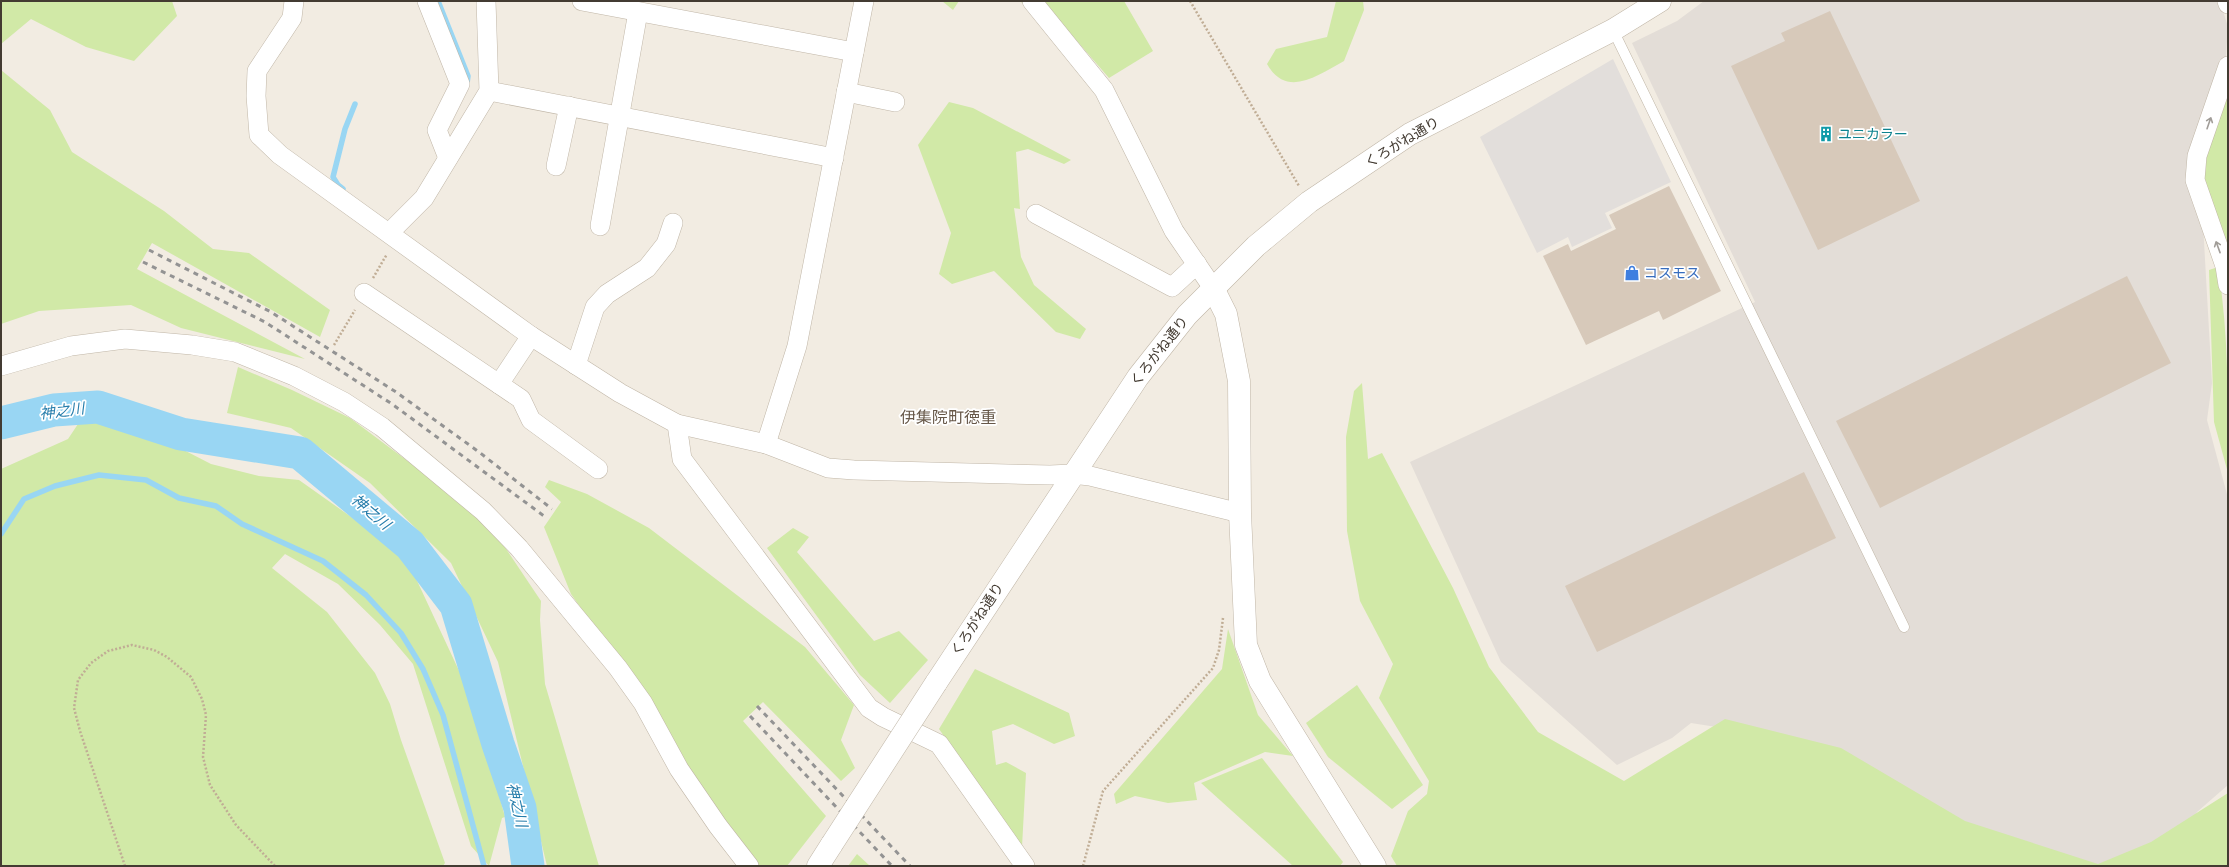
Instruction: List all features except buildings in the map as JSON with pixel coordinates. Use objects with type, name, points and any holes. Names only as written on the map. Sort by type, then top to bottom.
[{"type":"street","points":[[294,1],[292,18],[257,72],[256,96],[259,134],[280,155],[531,336],[620,393],[677,424],[766,444],[828,468],[1050,475],[1072,474],[1090,476],[1240,513]]},
{"type":"street","points":[[427,1],[460,84],[437,130],[448,158]]},
{"type":"street","points":[[388,233],[424,198],[489,91],[486,1]]},
{"type":"street","points":[[582,1],[638,12],[673,9],[854,52]]},
{"type":"street","points":[[766,444],[797,346],[864,1]]},
{"type":"street","points":[[1032,1],[1104,90],[1174,231],[1213,288],[1226,314],[1238,381],[1240,513],[1246,645],[1260,681],[1375,866]]},
{"type":"street","name":"くろがね通り","points":[[818,866],[1072,474],[1138,377],[1164,342],[1213,288],[1262,241],[1309,202],[1410,134],[1613,30],[1660,1]]},
{"type":"street","points":[[600,226],[638,12]]},
{"type":"street","points":[[2228,66],[2197,156],[2195,180],[2225,266],[2228,285]]},
{"type":"street","points":[[489,91],[834,158]]},
{"type":"street","points":[[846,92],[895,102]]},
{"type":"street","points":[[556,166],[569,106]]},
{"type":"street","points":[[1036,214],[1172,287],[1197,264]]},
{"type":"street","points":[[576,365],[595,308],[607,294],[647,268],[666,244],[674,223]]},
{"type":"street","points":[[364,293],[521,399],[531,420],[598,469]]},
{"type":"street","points":[[499,384],[531,336]]},
{"type":"street","points":[[1,366],[71,346],[125,338],[192,345],[235,352],[294,376],[344,402],[382,427],[483,510],[519,548],[618,668],[643,703],[679,769],[718,826],[749,866]]},
{"type":"street","points":[[677,424],[682,459],[869,708],[883,717],[939,744],[1025,866]]},
{"type":"lane","points":[[1613,30],[1904,627]]},
{"type":"path","points":[[1190,1],[1309,202]]},
{"type":"path","points":[[1083,866],[1103,791],[1213,668],[1220,650],[1224,611]]},
{"type":"path","points":[[125,866],[80,732],[74,708],[78,680],[91,663],[108,651],[132,645],[154,650],[166,657],[191,678],[202,699],[206,715],[203,757],[210,785],[236,825],[275,866]]},
{"type":"shaded area","points":[[1704,1],[2220,1],[2228,27],[2226,56],[2186,171],[2203,224],[2212,383],[2207,420],[2228,498],[2228,785],[2197,812],[2164,866],[2035,866],[1761,734],[1691,723],[1672,738],[1617,765],[1501,662],[1410,462],[1755,302],[1632,43],[1677,21]]},
{"type":"shaded area","points":[[1613,59],[1671,182],[1605,213],[1612,228],[1572,247],[1568,237],[1537,253],[1480,137]]},
{"type":"green space","points":[[1,1],[172,1],[177,16],[134,61],[86,47],[31,19],[1,44]]},
{"type":"green space","points":[[942,1],[959,1],[953,10]]},
{"type":"green space","points":[[1019,1],[1124,1],[1153,51],[1109,78],[1064,26]]},
{"type":"green space","points":[[1336,1],[1363,1],[1364,10],[1344,61],[1303,81],[1293,82],[1284,80],[1275,74],[1267,64],[1276,49],[1327,37]]},
{"type":"green space","points":[[1,70],[50,110],[72,152],[164,211],[213,249],[249,253],[330,310],[320,337],[152,243],[137,269],[305,359],[181,328],[131,305],[39,311],[1,324]]},
{"type":"green space","points":[[2228,89],[2228,263],[2204,185],[2206,157]]},
{"type":"green space","points":[[949,102],[973,108],[1071,160],[1064,164],[1028,149],[1016,152],[1020,209],[1014,208],[1021,257],[1034,285],[1086,329],[1080,339],[1056,332],[994,271],[952,284],[939,274],[951,233],[918,145]]},
{"type":"green space","points":[[2218,267],[2222,293],[2226,344],[2228,395],[2228,473],[2214,422],[2209,270]]},
{"type":"green space","points":[[238,367],[292,390],[350,418],[445,489],[496,534],[541,601],[540,620],[545,684],[599,866],[547,866],[498,662],[451,563],[370,483],[291,428],[227,413]]},
{"type":"green space","points":[[1362,383],[1368,459],[1382,453],[1453,588],[1489,667],[1538,732],[1624,781],[1725,719],[1841,748],[1965,821],[2098,864],[2151,842],[2228,793],[2228,866],[1397,866],[1391,856],[1408,811],[1427,794],[1429,781],[1379,698],[1393,664],[1360,601],[1347,531],[1346,437],[1354,391]]},
{"type":"green space","points":[[82,418],[174,445],[211,464],[259,476],[299,480],[405,555],[475,705],[505,817],[502,818],[489,866],[471,846],[413,664],[380,625],[338,584],[285,554],[272,568],[327,612],[375,673],[390,704],[401,740],[445,863],[443,866],[1,866],[1,469],[68,439]]},
{"type":"green space","points":[[549,480],[587,494],[649,528],[805,647],[854,705],[841,740],[855,768],[841,781],[763,702],[743,721],[826,816],[787,866],[755,866],[720,818],[633,682],[571,594],[544,527],[561,502],[545,487]]},
{"type":"green space","points":[[793,528],[809,537],[797,552],[874,641],[899,631],[928,660],[890,703],[860,675],[767,548]]},
{"type":"green space","points":[[1228,629],[1258,715],[1293,756],[1265,752],[1194,783],[1197,800],[1168,803],[1135,796],[1116,804],[1114,794],[1222,669]]},
{"type":"green space","points":[[975,669],[1069,713],[1075,736],[1054,744],[1013,724],[992,731],[996,765],[1006,762],[1026,773],[1022,847],[939,729]]},
{"type":"green space","points":[[1357,685],[1423,785],[1392,809],[1328,757],[1306,723]]},
{"type":"green space","points":[[1262,758],[1343,862],[1340,866],[1293,866],[1201,783]]},
{"type":"green space","points":[[857,854],[870,866],[848,866]]},
{"type":"waterway","points":[[438,1],[468,76],[467,83]]},
{"type":"waterway","points":[[343,189],[338,185],[333,177],[345,129],[355,104]]},
{"type":"waterway","name":"神之川","points":[[1,423],[54,410],[98,407],[181,434],[300,453],[410,545],[456,605],[498,744],[520,808],[528,866]]},
{"type":"waterway","points":[[1,534],[24,499],[55,486],[99,475],[146,480],[179,498],[216,506],[242,524],[323,561],[366,595],[401,633],[423,669],[443,715],[484,866]]},
{"type":"railway","points":[[149,250],[271,312],[396,392],[479,452],[552,509]]},
{"type":"railway","points":[[143,262],[265,322],[392,404],[544,516]]},
{"type":"railway","points":[[757,706],[910,866]]},
{"type":"railway","points":[[750,716],[892,866]]},
{"type":"place","name":"ユニカラー","points":[[1826,134]]},
{"type":"place","name":"コスモス","points":[[1632,273]]},
{"type":"district","name":"伊集院町徳重","points":[[948,417]]}]
